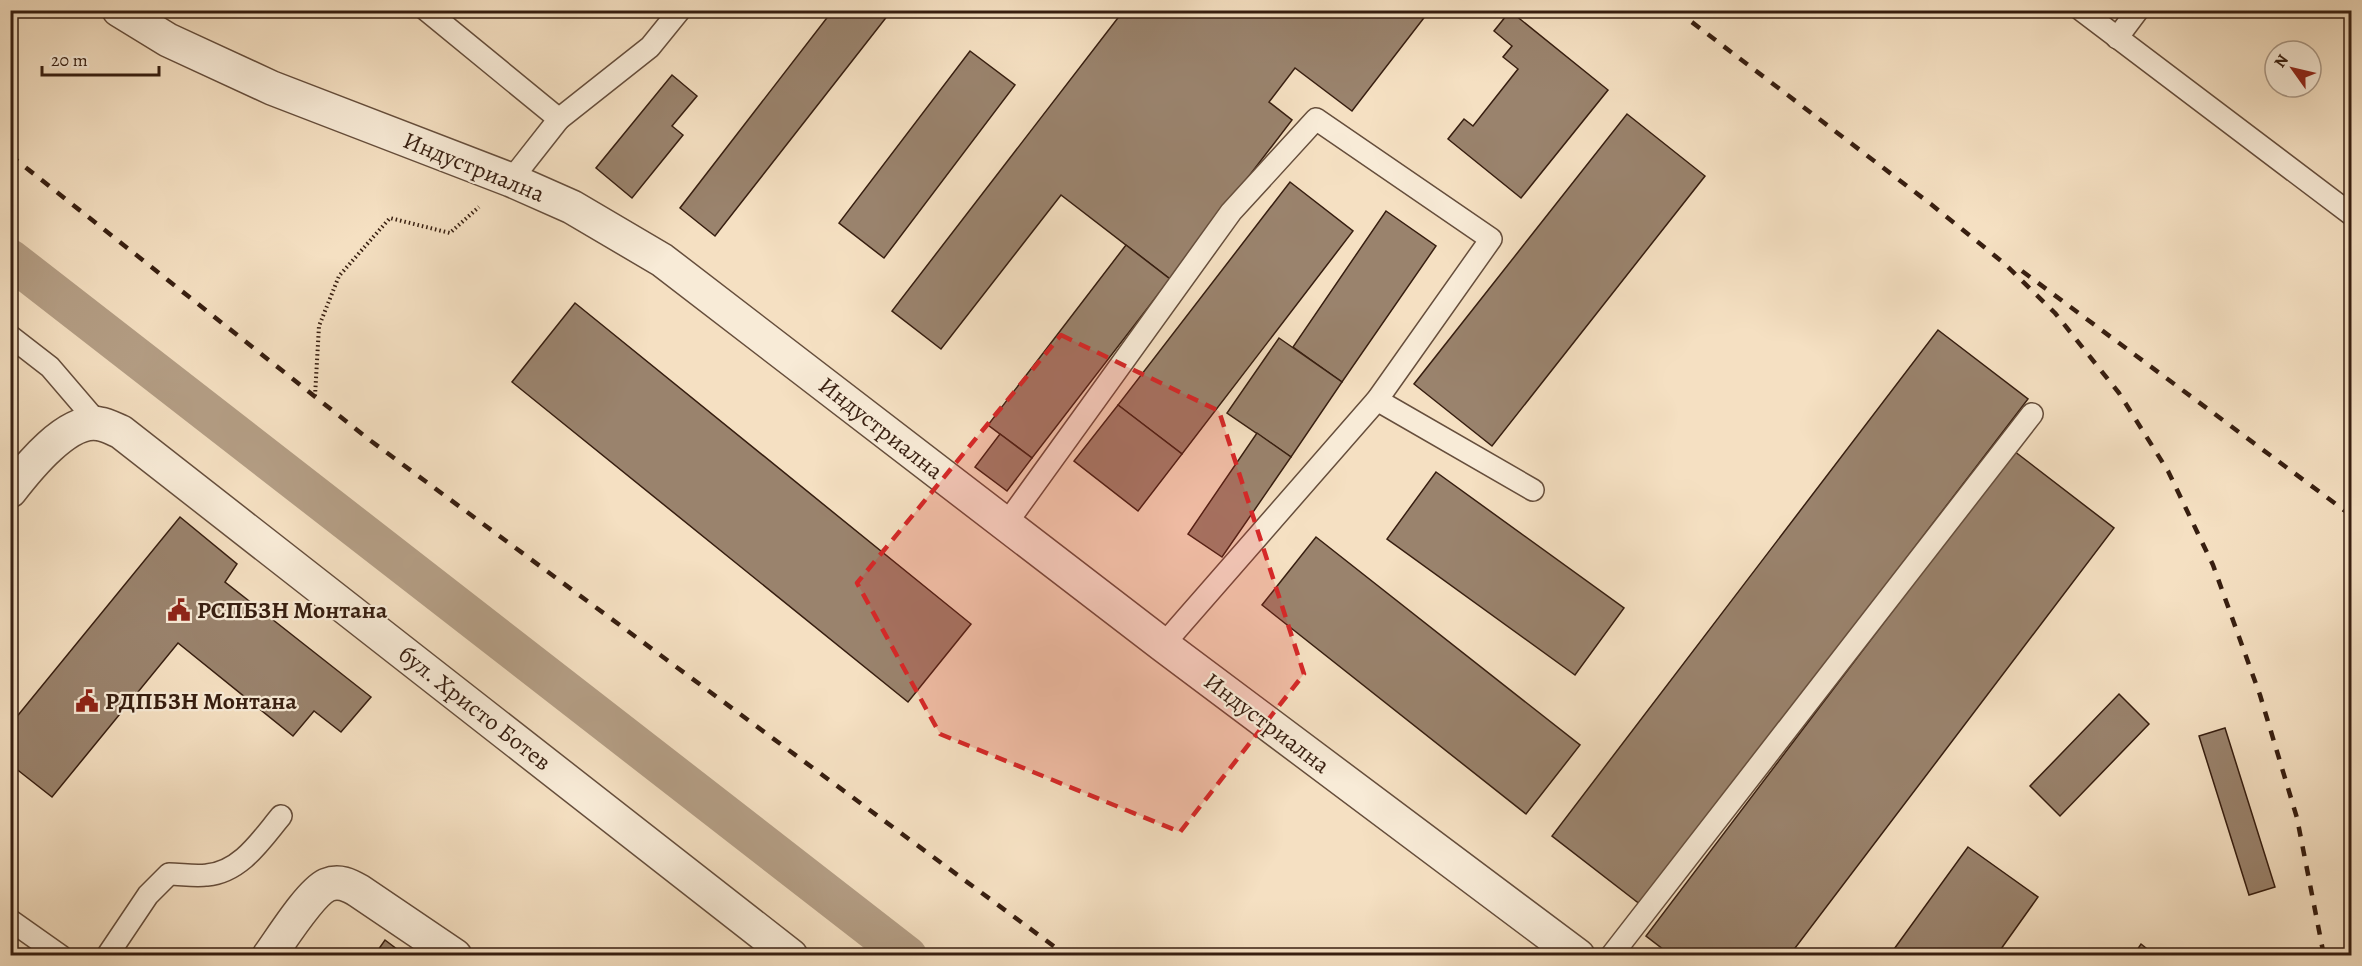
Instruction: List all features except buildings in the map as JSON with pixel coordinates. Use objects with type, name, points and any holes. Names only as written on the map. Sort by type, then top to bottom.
[{"type":"street","name":"Индустриална","points":[[119,10],[168,40],[272,88],[511,180],[572,207],[662,260],[1163,645],[1578,956]]},
{"type":"street","points":[[10,491],[48,447],[76,428],[98,423]]},
{"type":"street","name":"бул. Христо Ботев","points":[[98,423],[121,432],[791,956]]},
{"type":"street","points":[[269,956],[315,893],[328,885],[336,884],[345,884],[359,891],[454,956]]},
{"type":"lane","points":[[426,10],[559,119]]},
{"type":"lane","points":[[511,180],[559,119],[650,47],[680,10]]},
{"type":"lane","points":[[2081,10],[2352,215]]},
{"type":"lane","points":[[2117,38],[2138,10]]},
{"type":"lane","points":[[1006,524],[1231,212],[1316,119],[1491,239],[1377,399],[1163,645]]},
{"type":"lane","points":[[10,336],[50,368],[98,423]]},
{"type":"lane","points":[[1377,399],[1533,490]]},
{"type":"lane","points":[[1611,956],[2032,414]]},
{"type":"lane","points":[[107,956],[148,895],[169,874],[208,876],[237,866],[281,816]]},
{"type":"lane","points":[[10,920],[61,956]]},
{"type":"path","points":[[315,396],[319,326],[339,276],[390,218],[450,232],[511,180]]},
{"type":"highlighted area","points":[[1061,335],[1219,411],[1304,674],[1180,832],[940,734],[857,583]]},
{"type":"waterway","points":[[10,259],[907,956]]},
{"type":"railway","points":[[1676,10],[1932,205],[2005,264],[2055,313],[2119,393],[2168,471],[2213,565],[2260,695],[2297,818],[2324,956]]},
{"type":"railway","points":[[10,155],[371,441],[1067,956]]},
{"type":"railway","points":[[2022,271],[2352,516]]},
{"type":"place","name":"РСПБЗН Монтана","points":[[179,610]]},
{"type":"place","name":"РДПБЗН Монтана","points":[[87,701]]}]
